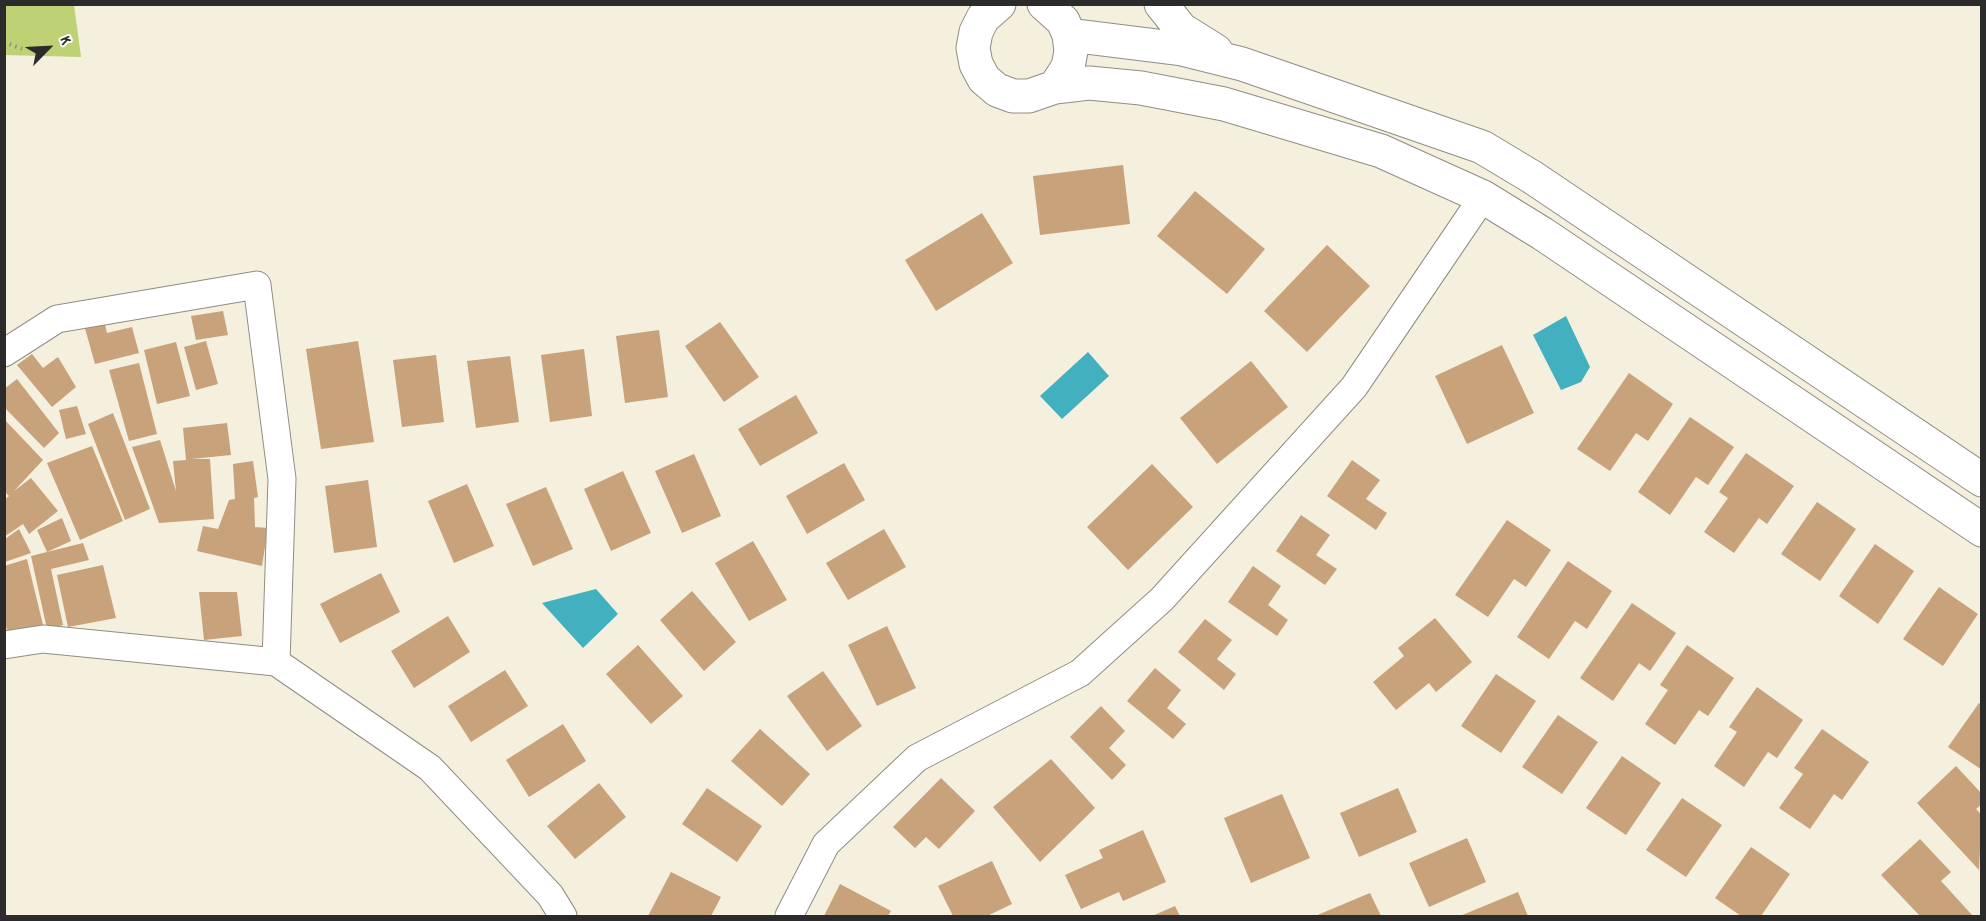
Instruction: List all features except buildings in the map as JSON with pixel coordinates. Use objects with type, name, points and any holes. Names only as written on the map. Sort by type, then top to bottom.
[{"type":"street","points":[[1161,4],[1181,29],[1200,43],[1242,64]]},
{"type":"street","points":[[986,9],[976,32],[973,48],[976,64],[984,79],[997,90],[1013,96],[1029,96],[1055,87],[1089,82],[1141,88],[1224,104],[1381,151],[1483,197],[1543,234],[1982,530]]},
{"type":"street","points":[[1055,87],[1068,67],[1055,13],[1182,50],[1242,64],[1482,147],[1532,177],[1982,480]]},
{"type":"street","points":[[789,916],[826,844],[917,758],[1080,673],[1162,598],[1354,387],[1483,197]]},
{"type":"street","points":[[4,353],[57,319],[257,285],[282,479],[276,662]]},
{"type":"street","points":[[4,645],[43,639],[276,662],[430,768],[550,895],[563,916]]},
{"type":"path","points":[[4,42],[22,49]]},
{"type":"green space","points":[[5,4],[74,5],[81,57],[5,55]]},
{"type":"water","points":[[1566,316],[1590,367],[1581,382],[1561,390],[1533,335]]},
{"type":"water","points":[[1088,352],[1109,376],[1062,419],[1040,396]]},
{"type":"water","points":[[596,589],[618,614],[583,648],[542,603]]}]
